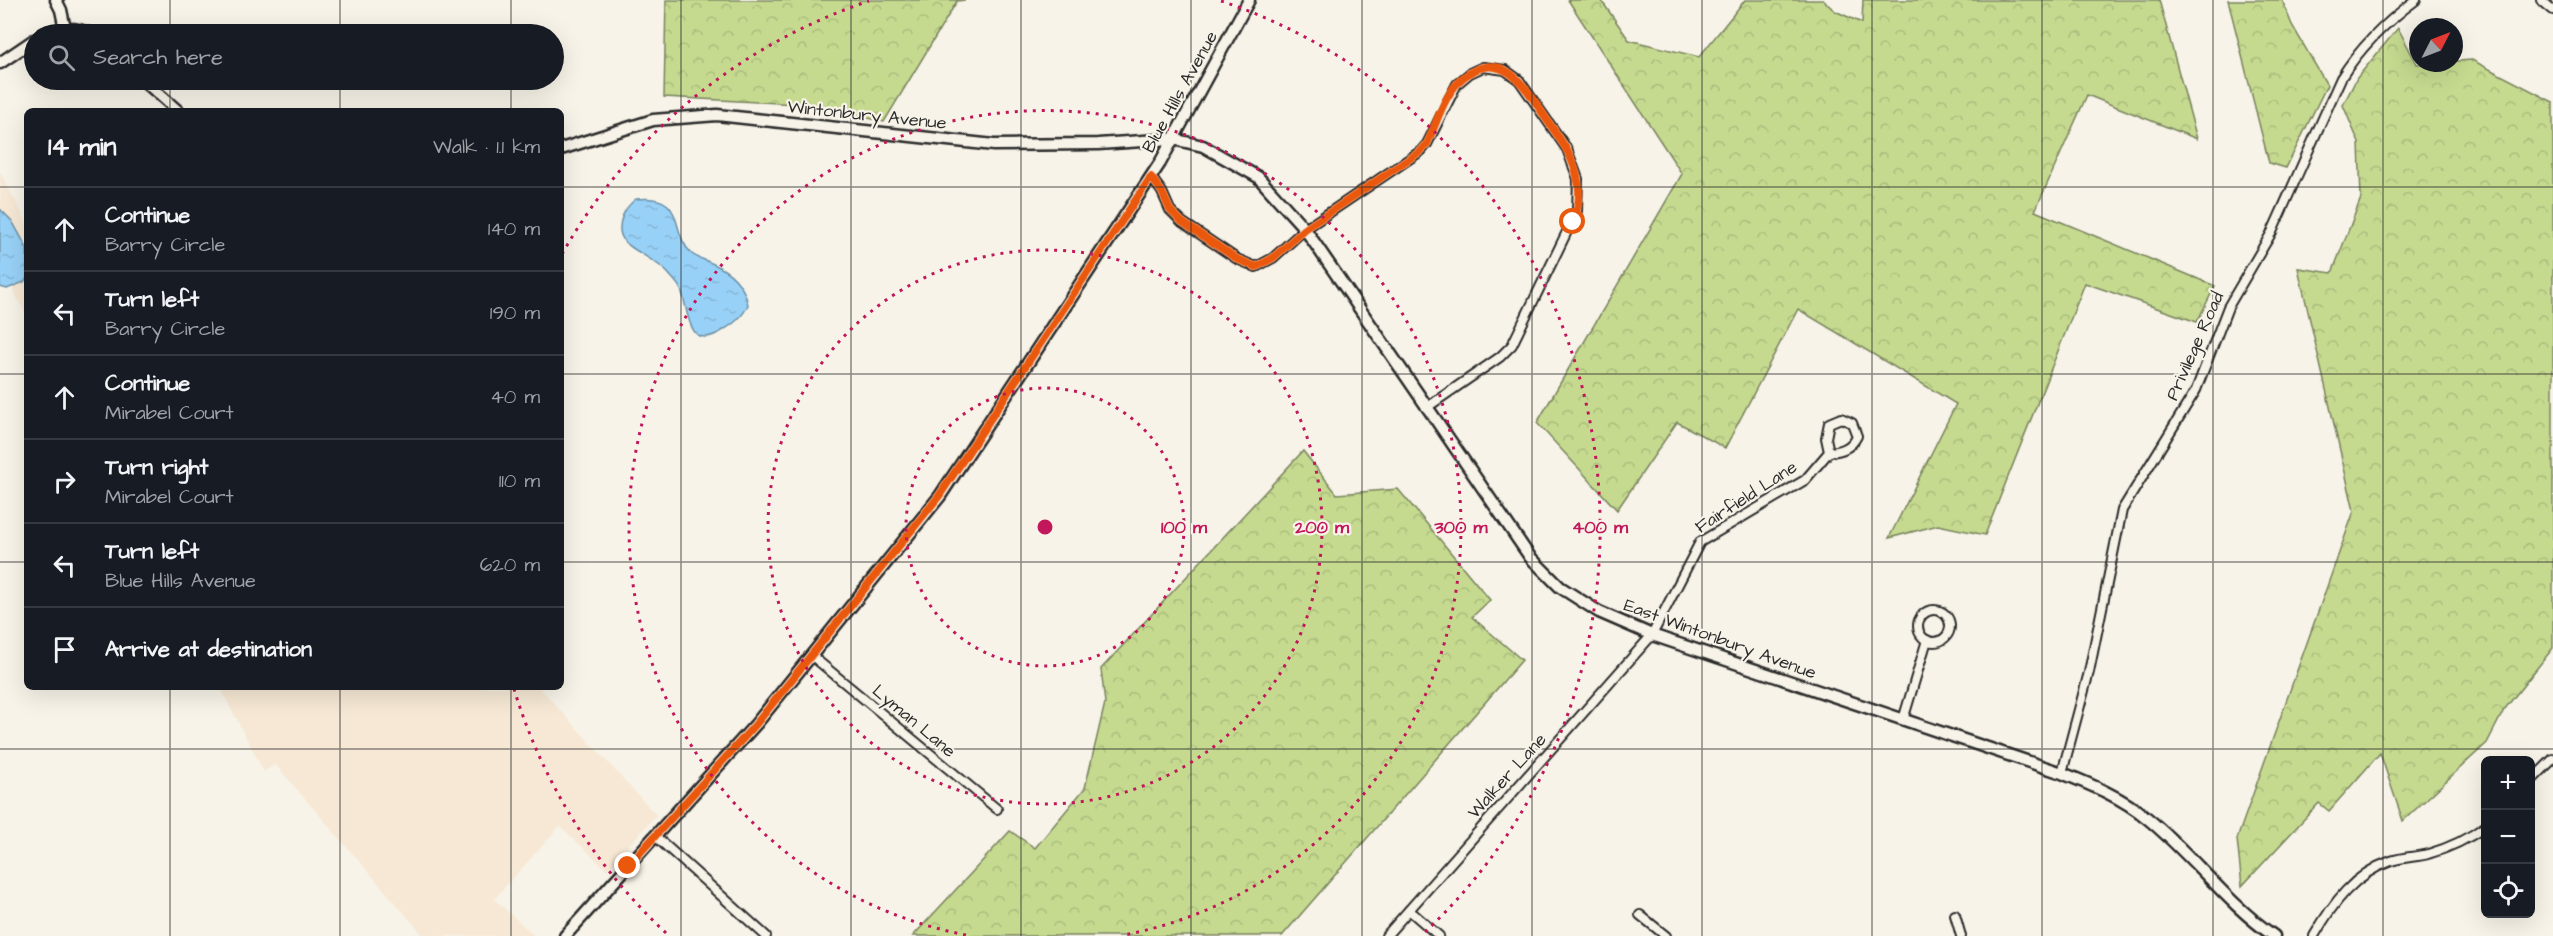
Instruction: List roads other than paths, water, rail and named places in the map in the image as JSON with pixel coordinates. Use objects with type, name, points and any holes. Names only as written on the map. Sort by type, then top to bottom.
[{"type":"main road","points":[[56,0],[62,10],[64,24]]},
{"type":"main road","name":"Blue Hills Avenue","points":[[565,936],[756,724],[939,496],[1151,177],[1249,0]]},
{"type":"main road","points":[[0,63],[24,47]]},
{"type":"main road","points":[[154,90],[175,108]]},
{"type":"main road","name":"Wintonbury Avenue","points":[[564,148],[653,120],[717,115],[994,145],[1079,145],[1173,139]]},
{"type":"main road","name":"East Wintonbury Avenue","points":[[1173,139],[1203,146],[1245,167],[1258,177],[1305,229],[1530,557],[1560,587],[1599,612],[1652,635],[2062,773],[2105,790],[2146,817],[2235,905],[2274,936]]},
{"type":"street","name":"Privilege Road","points":[[2062,773],[2089,672],[2122,510],[2196,390],[2228,307],[2271,232],[2341,78],[2376,33],[2416,0]]},
{"type":"street","points":[[2541,0],[2553,10]]},
{"type":"street","points":[[1151,177],[1174,215],[1248,265],[1256,267],[1266,263],[1305,229],[1421,151],[1427,144],[1454,87],[1464,77],[1480,68],[1500,68],[1515,76],[1571,157],[1579,186],[1578,206],[1573,222],[1518,335],[1500,357],[1426,408]]},
{"type":"street","name":"Fairfield Lane","points":[[1652,635],[1700,542],[1805,480],[1829,452],[1841,450],[1854,443],[1857,436],[1852,423],[1841,418],[1829,423],[1826,438],[1829,452]]},
{"type":"street","points":[[1926,612],[1940,612],[1949,623],[1948,632],[1937,641],[1927,640],[1920,634],[1919,620],[1926,612]]},
{"type":"street","name":"Walker Lane","points":[[1386,936],[1652,635]]},
{"type":"street","points":[[1903,720],[1927,640]]},
{"type":"street","name":"Lyman Lane","points":[[812,656],[997,809]]},
{"type":"street","points":[[2535,777],[2553,759]]},
{"type":"street","points":[[2314,936],[2331,907],[2347,888],[2368,872],[2392,861],[2427,854],[2467,840],[2481,830]]},
{"type":"street","points":[[655,836],[760,934]]},
{"type":"street","points":[[1409,910],[1439,936]]},
{"type":"street","points":[[1640,915],[1666,936]]},
{"type":"street","points":[[1956,915],[1961,936]]},
{"type":"water","points":[[636,199],[663,202],[670,208],[680,235],[692,254],[729,273],[743,290],[748,305],[743,314],[722,331],[702,337],[695,333],[677,283],[662,267],[624,240],[620,225],[628,206]]},
{"type":"water","points":[[0,209],[12,221],[24,243],[24,282],[7,289],[0,287]]}]
